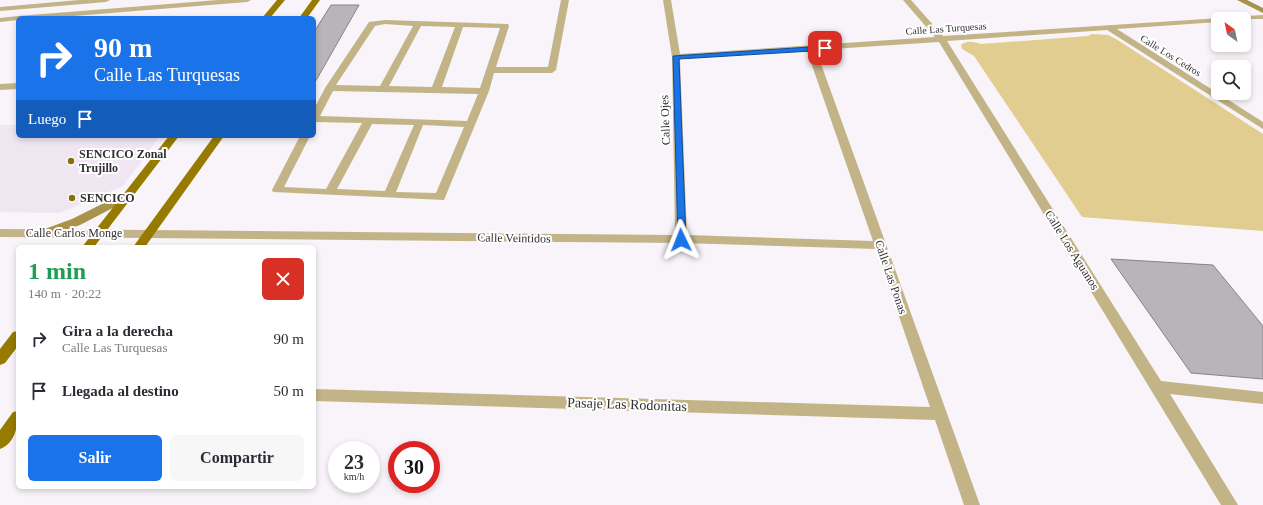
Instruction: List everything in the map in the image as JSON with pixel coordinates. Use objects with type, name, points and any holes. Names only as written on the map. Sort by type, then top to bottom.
[{"type":"main road","points":[[268,16],[280,0]]},
{"type":"main road","points":[[304,16],[316,0]]},
{"type":"main road","points":[[1241,0],[1263,11]]},
{"type":"main road","points":[[89,245],[172,138]]},
{"type":"main road","points":[[140,245],[217,138]]},
{"type":"main road","points":[[46,233],[76,222],[128,195]]},
{"type":"main road","points":[[0,359],[16,339]]},
{"type":"main road","points":[[0,442],[16,420]]},
{"type":"street","points":[[0,9],[106,0]]},
{"type":"street","points":[[100,11],[111,0]]},
{"type":"street","points":[[41,16],[247,0]]},
{"type":"street","points":[[491,70],[552,70],[565,0]]},
{"type":"street","name":"Calle Ojes","points":[[667,0],[676,57],[681,240]]},
{"type":"street","name":"Calle Los Aguanos","points":[[907,0],[942,40],[1230,505]]},
{"type":"street","points":[[1251,18],[1263,17]]},
{"type":"street","points":[[0,20],[16,18]]},
{"type":"street","name":"Calle Las Turquesas","points":[[676,57],[811,49],[1211,21]]},
{"type":"street","points":[[303,138],[277,190],[440,197],[484,91],[505,26],[385,22],[372,24],[330,88],[316,114]]},
{"type":"street","points":[[383,89],[418,24]]},
{"type":"street","points":[[436,90],[460,25]]},
{"type":"street","name":"Calle Los Cedros","points":[[1109,28],[1263,126]]},
{"type":"street","name":"Calle Las Ponas","points":[[811,49],[972,505]]},
{"type":"street","points":[[0,87],[16,86]]},
{"type":"street","points":[[330,88],[484,91]]},
{"type":"street","points":[[316,118],[470,124]]},
{"type":"street","points":[[330,192],[369,120]]},
{"type":"street","points":[[389,195],[420,122]]},
{"type":"street","name":"Calle Carlos Monge","points":[[0,233],[148,234]]},
{"type":"street","name":"Calle Veintidos","points":[[148,234],[681,240],[880,245]]},
{"type":"street","points":[[1157,387],[1263,398]]},
{"type":"street","name":"Pasaje Las Rodonitas","points":[[316,395],[940,414]]},
{"type":"shaded area","points":[[1092,34],[1108,35],[1116,39],[1263,134],[1263,231],[1082,217],[974,56],[962,49],[961,45],[968,42],[981,44],[1088,36]]},
{"type":"shaded area","name":"SENCICO Zonal Trujillo","points":[[0,125],[16,125],[16,138],[159,138],[123,186],[60,213],[0,212]]},
{"type":"building","points":[[331,5],[359,5],[316,80],[316,29]]},
{"type":"building","points":[[1111,259],[1213,265],[1263,326],[1263,379],[1191,373]]},
{"type":"place","name":"SENCICO Zonal Trujillo","points":[[71,161]]},
{"type":"place","name":"SENCICO","points":[[72,198]]},
{"type":"route","points":[[681,240],[676,57],[825,48]]}]
